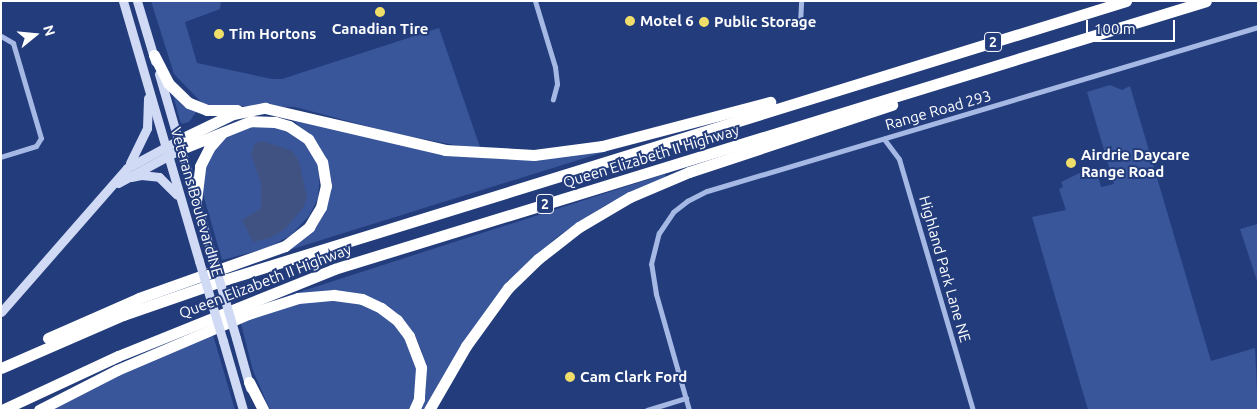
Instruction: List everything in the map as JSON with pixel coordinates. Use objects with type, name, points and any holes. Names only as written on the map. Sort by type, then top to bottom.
[{"type":"highway","name":"Queen Elizabeth II Highway","points":[[1,368],[123,314],[176,296],[859,82],[1126,1]]},
{"type":"highway","name":"Queen Elizabeth II Highway","points":[[2,410],[118,356],[334,269],[1206,1]]},
{"type":"highway","points":[[429,410],[466,346],[508,288],[566,237],[615,205],[689,172],[1101,34]]},
{"type":"highway","points":[[154,55],[168,82],[189,103],[215,111],[274,110],[445,150],[534,156],[602,146],[796,95],[859,82]]},
{"type":"highway","points":[[180,145],[246,110]]},
{"type":"highway","points":[[1,360],[139,298],[275,250],[308,227],[321,207],[326,186],[322,162],[308,138],[289,126],[268,121],[251,121],[180,145]]},
{"type":"highway","points":[[196,201],[203,157],[224,130]]},
{"type":"highway","points":[[40,410],[117,370],[248,314],[298,298],[334,295],[362,299],[381,308],[397,320],[409,336],[421,368],[419,399],[414,410]]},
{"type":"highway","points":[[248,382],[263,410]]},
{"type":"main road","name":"Veterans Boulevard NE","points":[[123,1],[243,410]]},
{"type":"main road","name":"Veterans Boulevard NE","points":[[137,1],[257,410]]},
{"type":"main road","points":[[1,312],[127,168],[147,128],[148,85]]},
{"type":"main road","points":[[127,168],[180,145]]},
{"type":"main road","points":[[107,190],[167,150]]},
{"type":"main road","points":[[123,179],[141,175],[159,177],[173,188],[184,207]]},
{"type":"street","points":[[535,1],[555,68],[557,84],[553,98]]},
{"type":"street","points":[[800,23],[801,1]]},
{"type":"street","name":"Range Road 293","points":[[686,398],[653,284],[652,253],[659,233],[669,218],[694,197],[1258,27]]},
{"type":"street","points":[[1,36],[13,43],[41,138],[36,146],[1,157]]},
{"type":"street","name":"Highland Park Lane NE","points":[[884,139],[899,160],[973,410]]},
{"type":"street","points":[[647,410],[686,398],[689,410]]},
{"type":"shaded area","points":[[151,1],[221,1],[220,9],[185,22],[197,63],[272,79],[282,79],[439,28],[481,150],[397,134],[295,107],[204,105],[174,74]]},
{"type":"shaded area","points":[[1110,85],[1122,90],[1130,86],[1211,361],[1255,348],[1258,410],[1088,410],[1032,217],[1066,210],[1059,189],[1063,187],[1061,182],[1090,168],[1096,169],[1101,187],[1114,184],[1087,92]]},
{"type":"shaded area","points":[[173,95],[197,111],[189,122],[181,124]]},
{"type":"shaded area","points":[[291,118],[425,149],[496,159],[546,158],[617,148],[286,251],[310,230],[329,169],[319,146]]},
{"type":"shaded area","points":[[250,125],[287,128],[303,140],[315,157],[320,172],[318,198],[309,216],[291,235],[268,248],[222,260],[201,187],[207,164],[221,140]]},
{"type":"shaded area","points":[[263,141],[292,151],[299,161],[307,197],[303,208],[285,229],[270,238],[253,242],[242,220],[261,208],[261,184],[251,154],[255,143]]},
{"type":"shaded area","points":[[665,174],[665,177],[604,206],[557,237],[520,270],[424,410],[419,410],[426,390],[422,352],[415,335],[401,317],[381,302],[287,296]]},
{"type":"shaded area","points":[[1258,224],[1258,284],[1240,229]]},
{"type":"shaded area","points":[[326,298],[355,302],[381,312],[410,345],[416,366],[417,387],[410,410],[270,410],[253,371],[240,320],[298,302]]},
{"type":"shaded area","points":[[213,335],[235,410],[49,410],[132,369]]},
{"type":"place","name":"Canadian Tire","points":[[380,12]]},
{"type":"place","name":"Motel 6","points":[[630,21]]},
{"type":"place","name":"Public Storage","points":[[704,22]]},
{"type":"place","name":"Tim Hortons","points":[[219,34]]},
{"type":"place","name":"Airdrie Daycare Range Road","points":[[1071,163]]},
{"type":"place","name":"Cam Clark Ford","points":[[570,377]]}]
